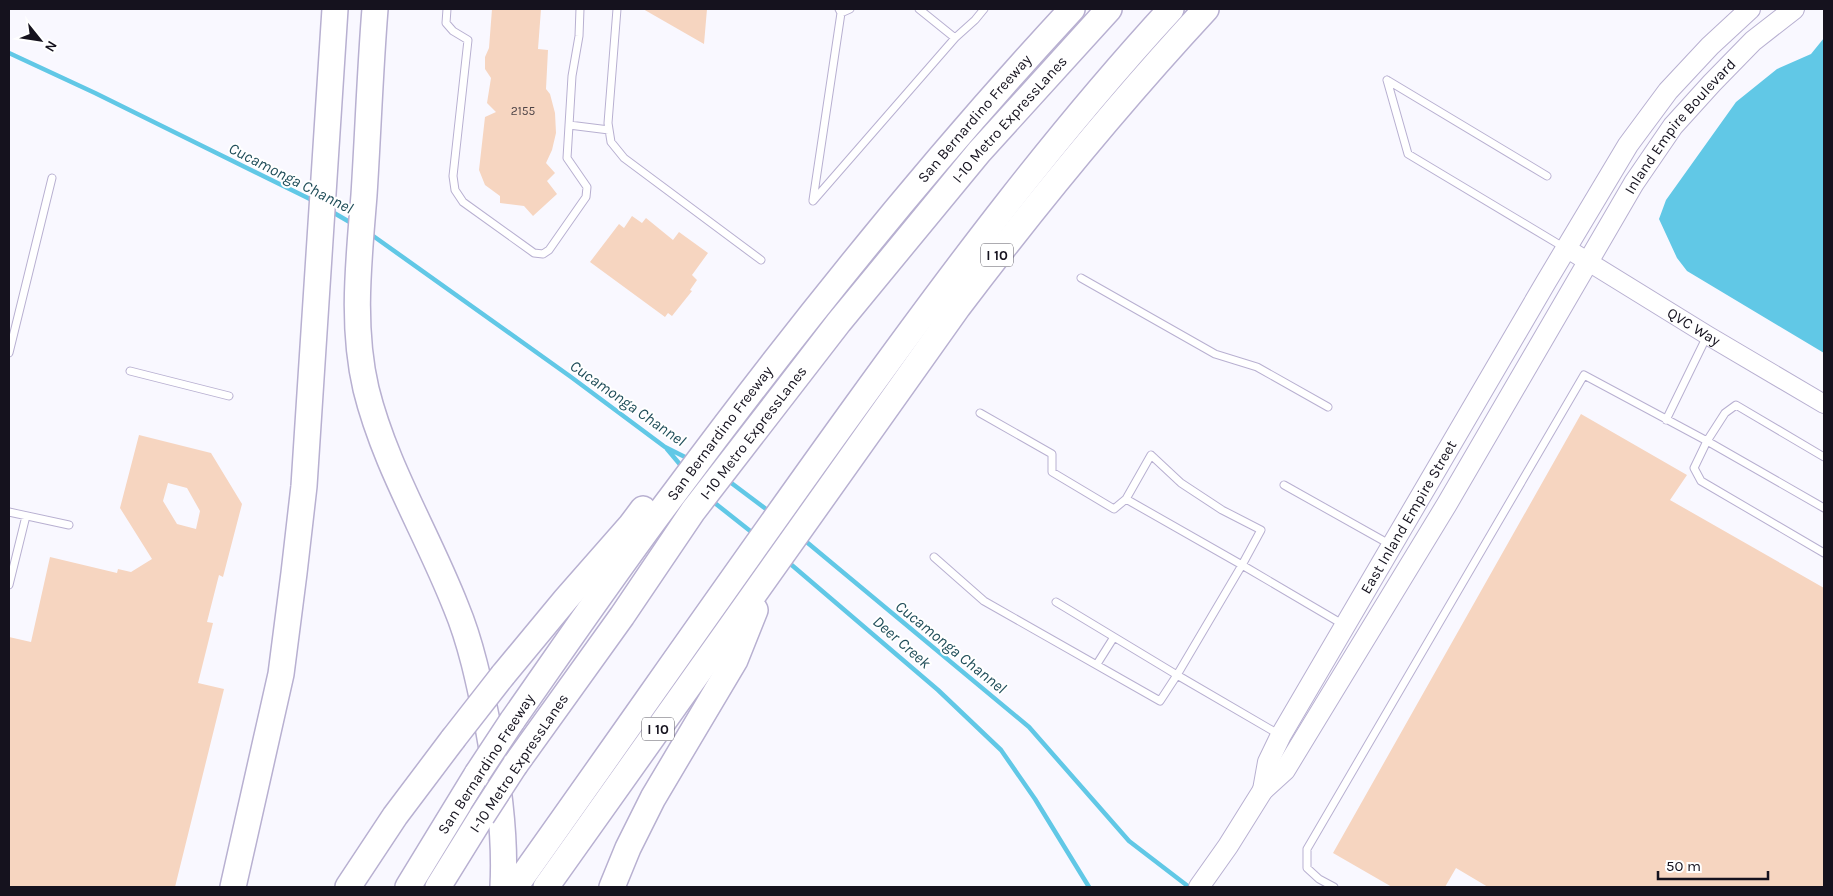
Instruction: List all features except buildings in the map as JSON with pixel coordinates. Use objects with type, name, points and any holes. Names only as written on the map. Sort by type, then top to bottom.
[{"type":"highway","points":[[233,887],[281,674],[294,573],[304,486],[326,172],[335,9]]},
{"type":"highway","points":[[375,9],[359,262],[358,333],[366,386],[384,448],[457,608],[479,678],[503,820],[503,887]]},
{"type":"highway","name":"San Bernardino Freeway","points":[[408,887],[477,774],[512,721],[668,489],[705,439],[921,181],[1072,9]]},
{"type":"highway","name":"I-10 Metro ExpressLanes","points":[[438,887],[515,765],[622,616],[693,511],[732,459],[838,322],[979,152],[1109,9]]},
{"type":"highway","points":[[514,887],[930,303],[1001,210],[1084,107],[1171,9]]},
{"type":"highway","name":"I 10","points":[[546,887],[952,315],[1008,240],[1127,97],[1206,9]]},
{"type":"highway","points":[[348,887],[395,816],[503,674],[631,525],[668,489]]},
{"type":"highway","points":[[612,887],[628,848],[653,798],[735,660],[770,571]]},
{"type":"main road","name":"Inland Empire Boulevard","points":[[1566,248],[1628,145],[1668,91],[1710,46],[1750,9]]},
{"type":"main road","name":"Inland Empire Boulevard","points":[[1589,262],[1634,183],[1673,126],[1753,41],[1794,9]]},
{"type":"main road","name":"East Inland Empire Street","points":[[1263,790],[1268,762],[1281,735],[1566,248]]},
{"type":"main road","name":"East Inland Empire Street","points":[[1199,887],[1218,861],[1263,790],[1285,770],[1305,738],[1447,504],[1589,262]]},
{"type":"street","name":"QVC Way","points":[[1566,248],[1707,336],[1824,404]]},
{"type":"lane","points":[[447,9],[446,24],[453,31],[468,40],[453,176],[455,190],[463,202],[534,253],[543,254],[549,250],[586,197],[587,187],[567,158],[572,76],[579,36],[580,9]]},
{"type":"lane","points":[[617,9],[608,123],[611,142],[624,158],[762,260]]},
{"type":"lane","points":[[850,9],[840,11],[813,200],[954,38],[975,20],[984,9]]},
{"type":"lane","points":[[919,9],[954,38]]},
{"type":"lane","points":[[1547,176],[1387,80],[1408,154],[1566,248]]},
{"type":"lane","points":[[569,125],[609,130]]},
{"type":"lane","points":[[9,353],[52,178]]},
{"type":"lane","points":[[1081,278],[1215,354],[1257,367],[1328,407]]},
{"type":"lane","points":[[1666,420],[1707,336]]},
{"type":"lane","points":[[130,371],[229,396]]},
{"type":"lane","points":[[1334,887],[1319,879],[1307,868],[1307,849],[1584,375],[1707,441],[1824,508]]},
{"type":"lane","points":[[1824,457],[1736,404],[1725,413],[1707,441],[1694,468],[1701,481],[1824,553]]},
{"type":"lane","points":[[934,557],[984,601],[1160,701],[1261,530],[1222,510],[1181,483],[1151,455],[1126,499],[1114,509],[1052,472],[1052,454],[980,413]]},
{"type":"lane","points":[[1284,485],[1391,545]]},
{"type":"lane","points":[[1126,499],[1345,625]]},
{"type":"lane","points":[[9,512],[68,525]]},
{"type":"lane","points":[[9,585],[26,516]]},
{"type":"lane","points":[[1056,602],[1281,735]]},
{"type":"lane","points":[[1097,664],[1114,637]]},
{"type":"water","points":[[1824,38],[1824,353],[1687,271],[1677,258],[1659,219],[1666,200],[1736,102],[1777,69],[1811,54]]},
{"type":"waterway","name":"Cucamonga Channel","points":[[9,53],[95,93],[314,201]]},
{"type":"waterway","name":"Cucamonga Channel","points":[[329,210],[353,224]]},
{"type":"waterway","name":"Cucamonga Channel","points":[[369,233],[571,377],[665,447],[691,460]]},
{"type":"waterway","name":"Deer Creek","points":[[667,449],[683,468]]},
{"type":"waterway","name":"Cucamonga Channel","points":[[726,479],[770,512]]},
{"type":"waterway","name":"Deer Creek","points":[[711,500],[754,534]]},
{"type":"waterway","name":"Cucamonga Channel","points":[[803,539],[1029,727],[1129,841],[1189,887]]},
{"type":"waterway","name":"Deer Creek","points":[[787,561],[938,690],[1001,750],[1035,799],[1089,887]]}]
